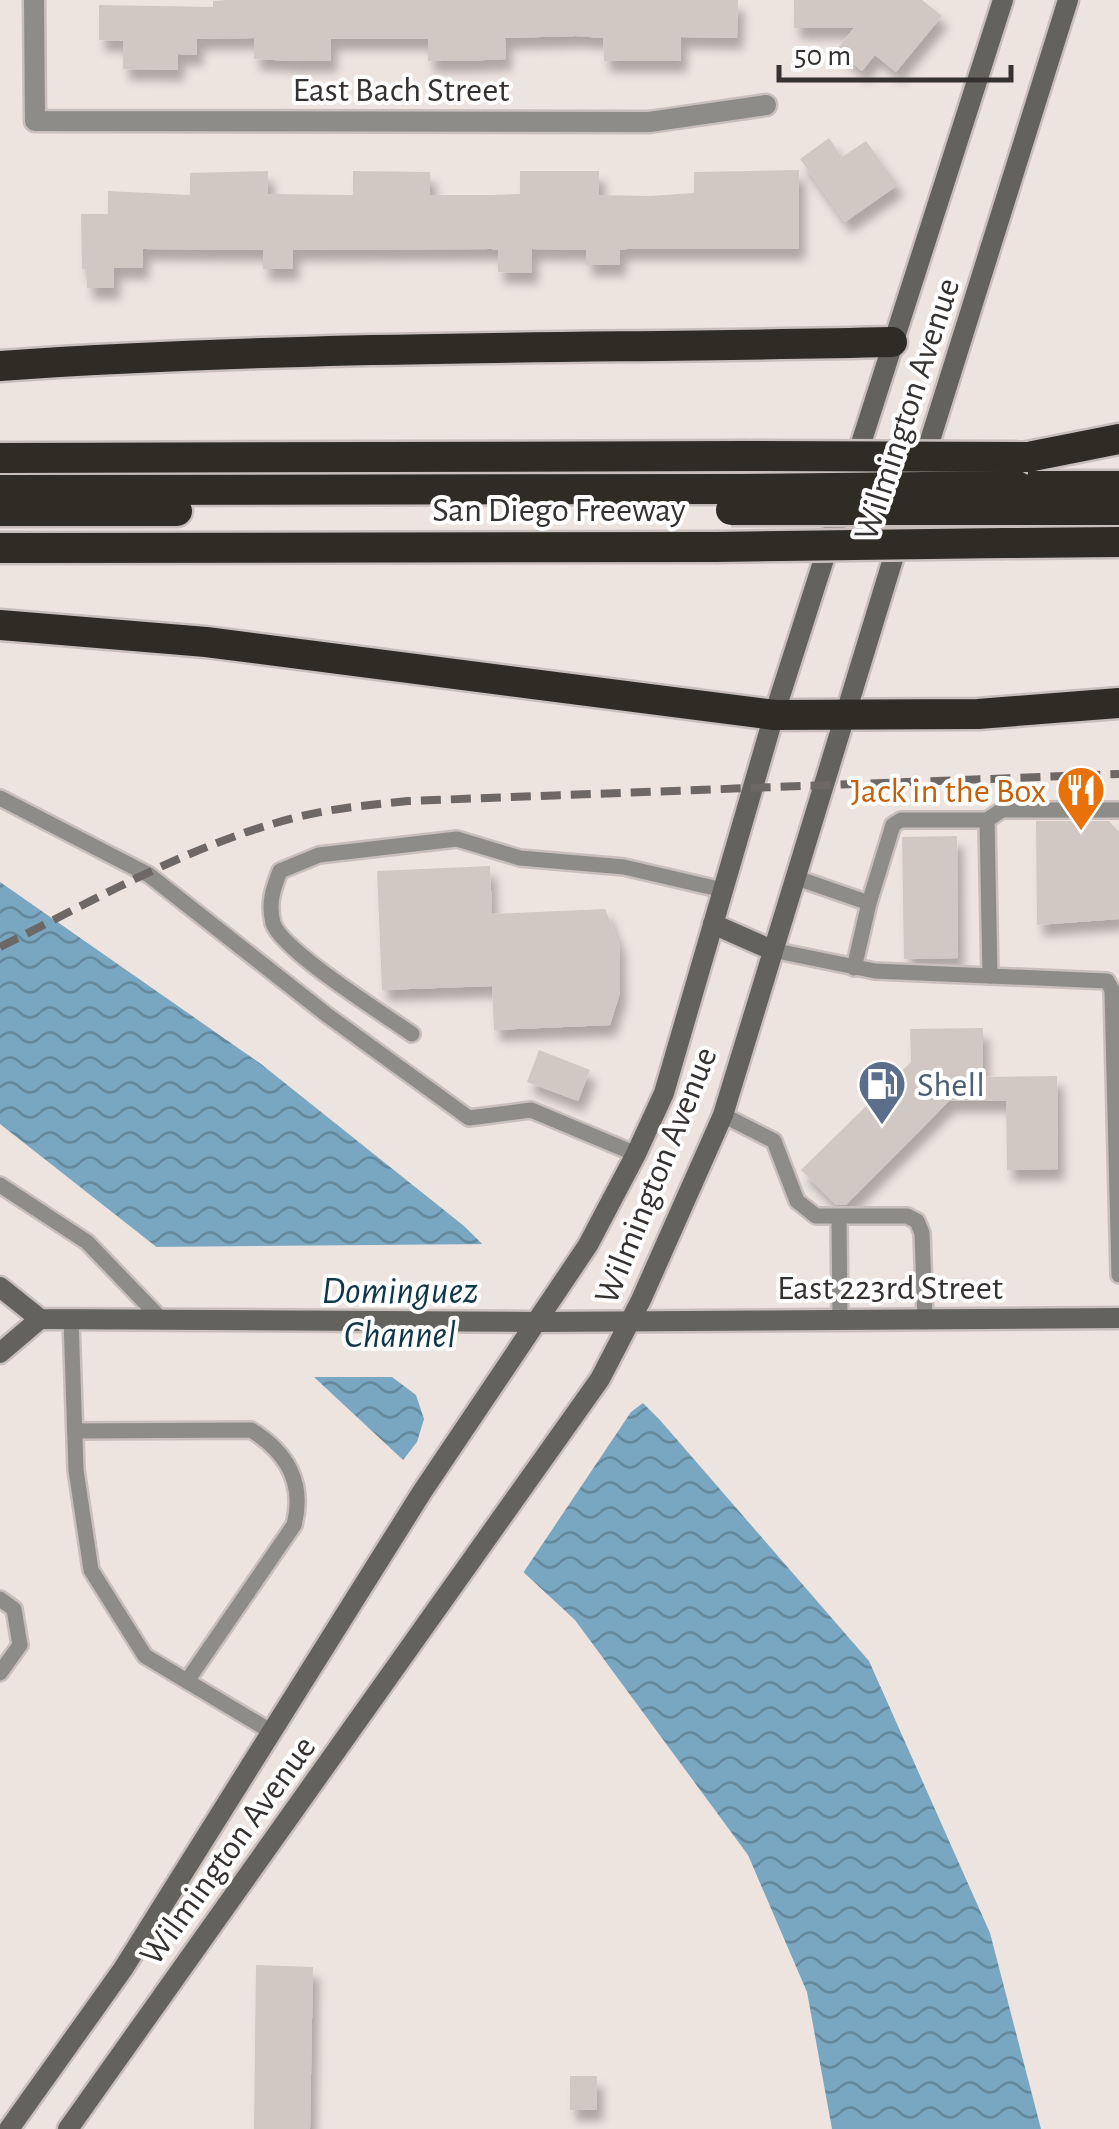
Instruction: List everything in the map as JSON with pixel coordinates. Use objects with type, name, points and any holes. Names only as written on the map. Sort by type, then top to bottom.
[{"type":"highway","points":[[0,366],[161,354],[436,346],[892,342]]},
{"type":"highway","points":[[1028,457],[1119,438]]},
{"type":"highway","name":"San Diego Freeway","points":[[0,458],[1119,456]]},
{"type":"highway","points":[[0,511],[1014,498],[1119,486]]},
{"type":"highway","points":[[0,490],[734,500]]},
{"type":"highway","points":[[1014,498],[1119,510]]},
{"type":"highway","name":"San Diego Freeway","points":[[0,548],[1119,542]]},
{"type":"highway","points":[[0,626],[206,642],[774,715],[842,718],[1119,703]]},
{"type":"main road","name":"Wilmington Avenue","points":[[10,2129],[123,1969],[422,1492],[588,1245],[636,1154],[664,1093],[774,715],[1003,0]]},
{"type":"main road","name":"Wilmington Avenue","points":[[68,2129],[600,1379],[641,1300],[723,1115],[842,718],[1068,0]]},
{"type":"main road","points":[[713,924],[772,950]]},
{"type":"main road","points":[[0,1288],[40,1319],[161,1319]]},
{"type":"main road","name":"East 223rd Street","points":[[161,1319],[538,1322],[1119,1318]]},
{"type":"main road","points":[[0,1353],[40,1319]]},
{"type":"street","name":"East Bach Street","points":[[34,0],[35,121],[648,122],[766,105]]},
{"type":"lane","points":[[0,798],[149,875],[327,1015],[469,1118],[531,1110],[636,1154]]},
{"type":"lane","points":[[854,968],[893,825],[901,820],[987,820],[1002,810],[1119,810]]},
{"type":"lane","points":[[987,820],[990,976]]},
{"type":"lane","points":[[412,1034],[306,959],[274,928],[270,898],[280,870],[319,855],[457,839],[520,858],[624,868],[723,890]]},
{"type":"lane","points":[[794,877],[870,904]]},
{"type":"lane","points":[[772,950],[854,968],[990,976],[1113,975],[1119,1274]]},
{"type":"lane","points":[[723,1115],[774,1141],[796,1201],[816,1216],[907,1216],[917,1221],[922,1234],[925,1319]]},
{"type":"lane","points":[[0,1185],[87,1242],[161,1319]]},
{"type":"lane","points":[[838,1218],[840,1319]]},
{"type":"lane","points":[[72,1319],[74,1431],[91,1570],[145,1656],[272,1732]]},
{"type":"lane","points":[[74,1431],[251,1430],[276,1445],[290,1466],[300,1500],[294,1525],[187,1681]]},
{"type":"lane","points":[[0,1599],[14,1609],[20,1645],[0,1673]]},
{"type":"water","name":"Dominguez Channel","points":[[0,882],[261,1064],[464,1226],[659,1419],[869,1661],[990,1933],[1041,2129],[832,2129],[807,1992],[748,1855],[575,1620],[271,1337],[0,1124]]},
{"type":"pier","points":[[489,1244],[647,1400],[631,1412],[521,1576],[400,1464],[417,1442],[424,1419],[416,1395],[392,1377],[306,1377],[148,1247]]},
{"type":"building","points":[[738,0],[737,38],[681,37],[681,61],[604,61],[603,38],[576,36],[505,38],[506,59],[464,61],[428,61],[428,39],[331,39],[331,61],[295,61],[254,59],[254,38],[197,39],[197,55],[178,54],[178,70],[123,69],[123,41],[99,40],[99,5],[213,7],[213,1]]},
{"type":"building","points":[[794,0],[922,0],[942,16],[896,72],[875,55],[862,71],[836,50],[854,28],[794,28]]},
{"type":"building","points":[[829,138],[842,157],[866,141],[898,185],[845,222],[800,159]]},
{"type":"building","points":[[799,170],[799,249],[627,249],[620,250],[620,265],[586,265],[586,250],[532,249],[532,273],[498,272],[498,250],[492,249],[293,250],[293,269],[263,269],[263,250],[143,249],[143,268],[114,268],[114,288],[87,288],[87,269],[82,269],[81,214],[108,214],[108,191],[190,195],[190,173],[268,171],[268,194],[353,195],[353,171],[430,172],[430,195],[492,195],[520,194],[520,171],[599,171],[599,195],[649,196],[694,193],[694,172]]},
{"type":"building","points":[[1036,821],[1109,821],[1119,832],[1119,919],[1037,925]]},
{"type":"building","points":[[957,836],[958,958],[904,959],[902,837]]},
{"type":"building","points":[[490,866],[492,914],[605,909],[619,943],[620,993],[610,1025],[494,1030],[492,986],[382,990],[377,871]]},
{"type":"building","points":[[983,1028],[983,1077],[1057,1076],[1058,1169],[1007,1170],[1006,1101],[949,1101],[846,1205],[836,1205],[801,1170],[911,1062],[910,1029]]},
{"type":"building","points":[[539,1050],[590,1070],[578,1101],[527,1082]]},
{"type":"building","points":[[256,1965],[313,1967],[310,2129],[254,2129]]},
{"type":"building","points":[[570,2076],[597,2076],[597,2110],[570,2110]]},
{"type":"railway","points":[[0,947],[218,843],[294,818],[337,809],[408,801],[1119,774]]},
{"type":"place","name":"Jack in the Box","points":[[1081,832]]},
{"type":"place","name":"Shell","points":[[882,1126]]}]
